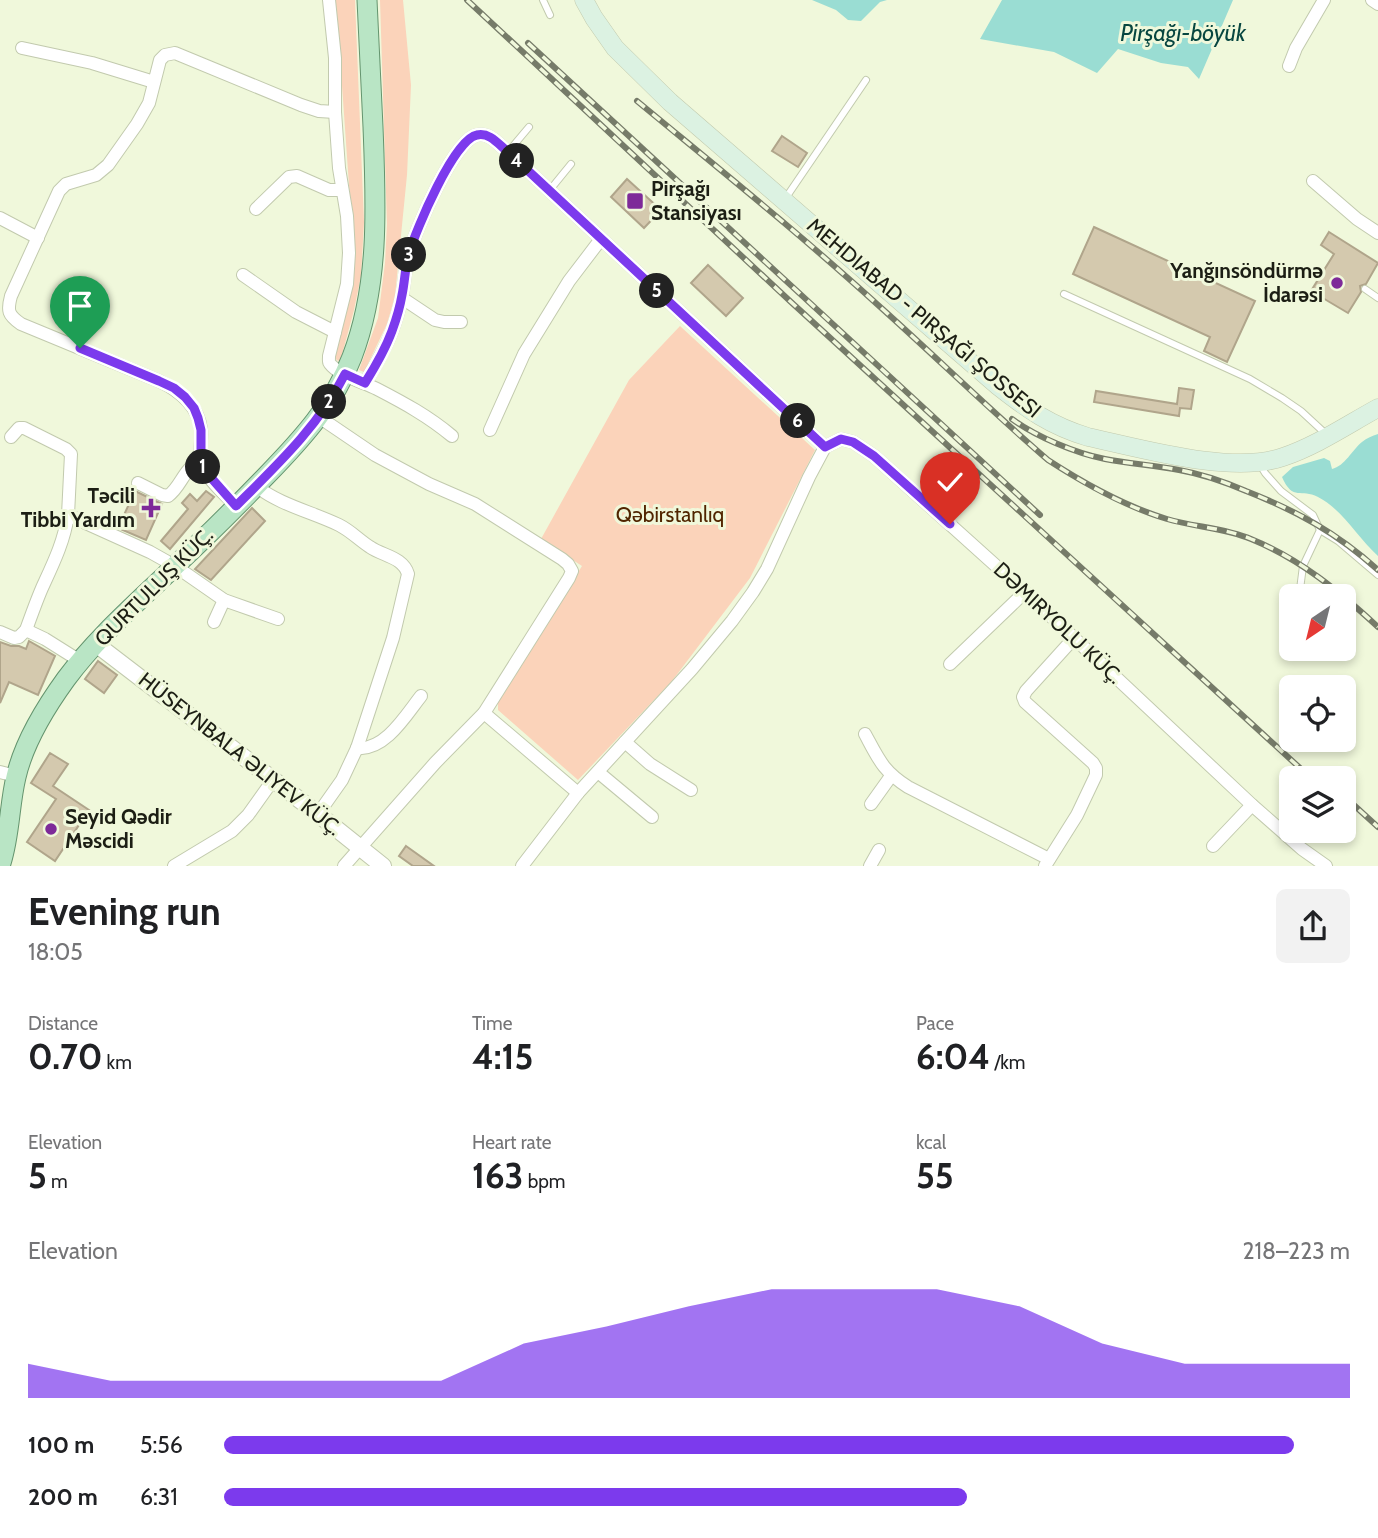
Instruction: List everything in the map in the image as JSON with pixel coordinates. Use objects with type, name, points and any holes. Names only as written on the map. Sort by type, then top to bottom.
[{"type":"main road","name":"QURTULUŞ KÜÇ.","points":[[4,864],[8,774],[24,752],[54,697],[96,643],[295,446],[319,417],[345,374],[363,322],[374,246],[374,159],[368,0]]},
{"type":"main road","points":[[584,0],[604,34],[632,66],[670,102],[998,386],[1049,422],[1088,437],[1183,457],[1213,462],[1259,462],[1281,458],[1378,408]]},
{"type":"street","points":[[329,0],[335,58],[335,112],[349,253],[347,284],[329,362],[332,367],[345,374],[413,407],[452,436]]},
{"type":"street","points":[[1289,66],[1300,40],[1324,0]]},
{"type":"street","points":[[1372,0],[1378,4]]},
{"type":"street","points":[[22,48],[92,63],[154,82]]},
{"type":"street","points":[[236,506],[206,472],[201,461],[201,430],[198,418],[194,408],[179,392],[159,381],[20,324],[9,312],[8,306],[59,191],[66,184],[96,175],[108,165],[144,113],[160,60],[165,55],[175,53],[301,105],[319,111],[335,112]]},
{"type":"street","points":[[365,383],[392,331],[402,298],[411,248],[452,159],[467,141],[481,134],[489,136],[508,152],[825,447],[767,569],[753,592],[692,669],[578,793],[522,866]]},
{"type":"street","points":[[256,209],[289,177],[297,176],[329,190],[342,190]]},
{"type":"street","points":[[1313,181],[1357,219],[1378,233]]},
{"type":"street","points":[[0,218],[38,238]]},
{"type":"street","points":[[490,430],[524,354],[569,281],[601,239]]},
{"type":"street","points":[[243,275],[275,299],[335,332]]},
{"type":"street","points":[[402,298],[435,320],[461,322]]},
{"type":"street","points":[[319,417],[392,465],[490,513],[568,564],[572,571],[484,713],[435,763],[344,866]]},
{"type":"street","points":[[0,632],[14,638],[26,630],[65,533],[68,515],[71,454],[24,428],[19,428],[11,437]]},
{"type":"street","name":"DƏMIRYOLU KÜÇ.","points":[[825,447],[841,439],[853,442],[874,456],[1026,592],[1252,805],[1326,866]]},
{"type":"street","points":[[138,482],[168,496],[187,470],[201,461]]},
{"type":"street","points":[[256,486],[278,500],[355,534],[370,547],[401,562],[406,566],[408,574],[393,638],[357,748],[342,780],[318,814]]},
{"type":"street","points":[[68,515],[175,566],[224,600],[278,619]]},
{"type":"street","points":[[950,664],[1026,592]]},
{"type":"street","points":[[214,622],[224,600]]},
{"type":"street","points":[[26,630],[80,661]]},
{"type":"street","points":[[865,734],[891,776],[1047,862],[1077,815],[1096,775],[1096,768],[1025,702],[1023,696],[1074,638]]},
{"type":"street","name":"HÜSEYNBALA ƏLIYEV KÜÇ.","points":[[96,643],[383,866]]},
{"type":"street","points":[[357,748],[367,749],[388,736],[421,696]]},
{"type":"street","points":[[484,713],[578,793]]},
{"type":"street","points":[[625,742],[650,764],[691,790]]},
{"type":"street","points":[[598,772],[652,817]]},
{"type":"street","points":[[871,804],[891,776]]},
{"type":"street","points":[[174,866],[232,831],[248,816],[273,780]]},
{"type":"street","points":[[1213,846],[1252,805]]},
{"type":"street","points":[[870,866],[879,850]]},
{"type":"lane","points":[[543,0],[550,15]]},
{"type":"lane","points":[[784,200],[866,80]]},
{"type":"lane","points":[[508,152],[529,127]]},
{"type":"lane","points":[[549,191],[571,164]]},
{"type":"lane","points":[[1365,289],[1378,298]]},
{"type":"lane","points":[[1064,294],[1250,379],[1282,397],[1328,436]]},
{"type":"lane","points":[[1259,462],[1280,491],[1313,515],[1320,530],[1338,541],[1378,575]]},
{"type":"lane","points":[[1301,584],[1303,566],[1320,530]]},
{"type":"green space","points":[[333,0],[355,0],[364,222],[361,276],[340,362],[334,358],[352,228],[339,43]]},
{"type":"green space","points":[[380,0],[403,0],[411,85],[407,175],[395,296],[387,324],[364,372],[359,370],[378,318],[387,224]]},
{"type":"green space","name":"Qəbirstanlıq","points":[[680,326],[815,450],[750,578],[672,681],[578,780],[498,710],[498,700],[582,566],[541,539],[629,380]]},
{"type":"water","points":[[812,0],[887,0],[880,2],[861,21],[848,20],[836,10]]},
{"type":"water","name":"Pirşağı-böyük","points":[[1002,0],[1233,0],[1199,79],[1188,67],[1161,63],[1118,49],[1097,73],[1054,52],[980,39]]},
{"type":"water","points":[[1378,434],[1378,556],[1327,502],[1312,495],[1294,492],[1282,477],[1293,467],[1324,458],[1330,461],[1332,469],[1337,467],[1362,442]]},
{"type":"building","points":[[782,136],[807,153],[798,167],[772,151]]},
{"type":"building","points":[[627,179],[661,210],[644,228],[611,197]]},
{"type":"building","points":[[1094,227],[1255,301],[1227,362],[1204,351],[1210,337],[1073,274]]},
{"type":"building","points":[[1329,232],[1378,263],[1366,284],[1360,286],[1361,292],[1348,313],[1311,291],[1334,254],[1321,245]]},
{"type":"building","points":[[708,265],[743,298],[726,316],[691,283]]},
{"type":"building","points":[[1179,388],[1194,390],[1191,409],[1180,408],[1179,416],[1094,402],[1096,391],[1177,404]]},
{"type":"building","points":[[135,491],[162,504],[146,540],[118,528]]},
{"type":"building","points":[[206,491],[214,497],[170,549],[161,541],[188,509],[182,503],[190,494],[197,501]]},
{"type":"building","points":[[252,508],[265,521],[211,580],[195,569]]},
{"type":"building","points":[[29,641],[55,656],[38,695],[9,682],[0,703],[0,642],[26,649]]},
{"type":"building","points":[[98,661],[117,675],[104,693],[85,679]]},
{"type":"building","points":[[50,753],[68,764],[53,786],[89,810],[55,861],[27,842],[56,799],[31,783]]},
{"type":"building","points":[[406,846],[434,866],[413,866],[399,856]]},
{"type":"railway","points":[[467,0],[791,302],[1298,766]]},
{"type":"railway","points":[[528,43],[1040,515]]},
{"type":"railway","points":[[637,101],[819,253],[1048,460],[1135,508],[1177,522],[1241,535],[1269,547],[1318,577],[1378,627]]},
{"type":"railway","points":[[1012,419],[1045,438],[1081,453],[1170,468],[1222,481],[1299,515],[1332,534],[1378,570]]},
{"type":"railway","points":[[1356,807],[1378,827]]},
{"type":"place","name":"Pirşağı Stansiyası","points":[[635,201]]},
{"type":"place","name":"Yanğınsöndürmə İdarəsi","points":[[1337,283]]},
{"type":"place","name":"Təcili Tibbi Yardım","points":[[151,508]]},
{"type":"place","name":"Seyid Qədir Məscidi","points":[[51,829]]},
{"type":"route","points":[[80,348],[159,381],[185,397],[198,418],[201,430],[201,461],[206,472],[236,506],[295,446],[319,417],[345,374],[365,383],[392,331],[402,298],[413,242],[444,172],[467,141],[481,134],[489,136],[508,152],[825,447],[841,439],[853,442],[874,456],[950,524]]}]
